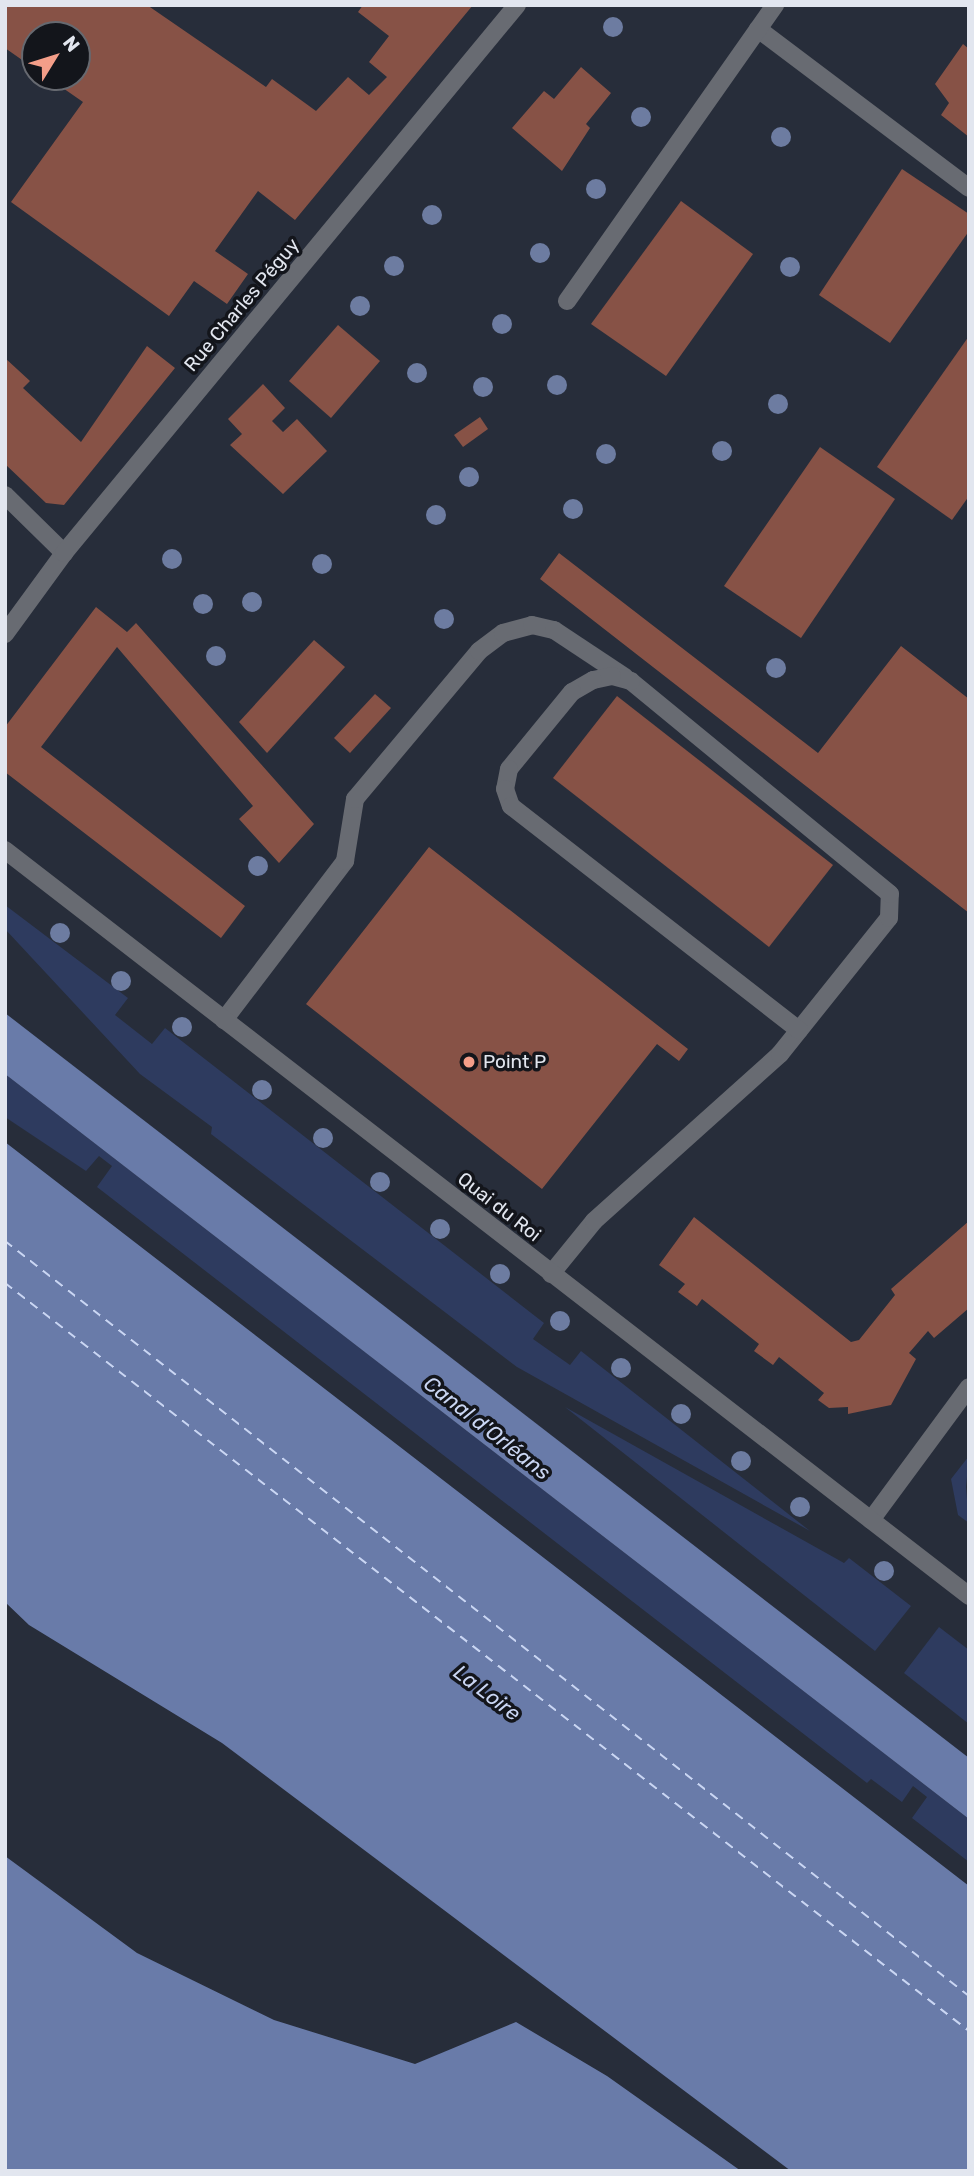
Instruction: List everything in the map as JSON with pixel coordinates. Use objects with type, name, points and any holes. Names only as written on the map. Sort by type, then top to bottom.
[{"type":"street","name":"Rue Charles Péguy","points":[[5,634],[64,553],[517,5]]},
{"type":"street","points":[[567,301],[775,5]]},
{"type":"street","points":[[758,29],[969,188]]},
{"type":"street","points":[[8,504],[64,553]]},
{"type":"street","points":[[224,1020],[345,861],[355,799],[479,651],[503,634],[532,625],[554,629],[631,681],[890,894],[889,918],[780,1054],[594,1221],[551,1274]]},
{"type":"street","points":[[631,681],[602,678],[572,692],[509,769],[505,789],[511,806],[799,1030]]},
{"type":"street","name":"Quai du Roi","points":[[5,850],[969,1596]]},
{"type":"street","points":[[871,1520],[969,1387]]},
{"type":"shaded area","points":[[5,905],[128,998],[115,1015],[152,1044],[165,1028],[544,1323],[533,1339],[570,1365],[581,1351],[810,1531],[517,1367],[211,1134],[212,1127],[140,1074],[5,929]]},
{"type":"shaded area","points":[[5,1074],[969,1819],[969,1862],[912,1818],[927,1797],[913,1786],[902,1802],[871,1779],[867,1783],[97,1187],[112,1166],[99,1156],[86,1171],[5,1117]]},
{"type":"shaded area","points":[[565,1407],[844,1563],[849,1558],[911,1606],[875,1651]]},
{"type":"shaded area","points":[[969,1456],[966,1487],[969,1523],[958,1515],[951,1479]]},
{"type":"shaded area","points":[[939,1627],[969,1650],[969,1724],[904,1673]]},
{"type":"water","name":"Canal d'Orléans","points":[[5,1013],[969,1758],[969,1819],[5,1074]]},
{"type":"water","name":"La Loire","points":[[5,1142],[969,1886],[969,2171],[791,2171],[222,1743],[29,1625],[5,1602]]},
{"type":"water","points":[[5,1856],[137,1953],[274,2020],[415,2064],[516,2022],[607,2076],[741,2171],[5,2171]]},
{"type":"building","points":[[5,5],[147,5],[266,87],[272,79],[316,111],[348,77],[369,95],[387,77],[369,62],[389,36],[358,12],[363,5],[473,5],[295,220],[258,191],[215,251],[248,274],[227,304],[194,281],[169,316],[11,202],[83,102],[67,91],[91,91],[91,21],[21,21],[21,59],[5,48]]},
{"type":"building","points":[[963,44],[969,49],[969,137],[941,115],[949,103],[935,84]]},
{"type":"building","points":[[581,67],[611,93],[586,124],[590,128],[562,171],[512,128],[544,91],[554,99]]},
{"type":"building","points":[[902,169],[969,214],[969,231],[890,343],[819,295]]},
{"type":"building","points":[[681,201],[753,254],[666,376],[591,324]]},
{"type":"building","points":[[338,325],[380,361],[331,418],[289,381]]},
{"type":"building","points":[[969,336],[969,496],[952,520],[877,467]]},
{"type":"building","points":[[147,346],[175,368],[64,505],[46,503],[5,464],[5,358],[30,381],[23,388],[81,442]]},
{"type":"building","points":[[263,384],[285,408],[272,421],[283,432],[297,419],[327,451],[283,494],[230,445],[242,434],[228,419]]},
{"type":"building","points":[[480,417],[488,429],[463,447],[454,435]]},
{"type":"building","points":[[820,447],[895,499],[801,638],[724,586]]},
{"type":"building","points":[[559,553],[818,753],[901,646],[969,699],[969,913],[540,579]]},
{"type":"building","points":[[96,607],[127,632],[136,623],[314,824],[279,863],[239,819],[253,806],[117,647],[41,747],[245,906],[221,938],[5,772],[5,727]]},
{"type":"building","points":[[314,640],[345,667],[267,753],[239,722]]},
{"type":"building","points":[[375,694],[391,708],[350,753],[334,738]]},
{"type":"building","points":[[617,696],[833,865],[769,947],[553,778]]},
{"type":"building","points":[[429,847],[688,1049],[679,1061],[657,1044],[542,1189],[306,1004]]},
{"type":"building","points":[[694,1217],[851,1342],[859,1340],[895,1295],[891,1289],[969,1221],[969,1308],[934,1338],[928,1331],[909,1353],[916,1359],[891,1405],[848,1414],[848,1407],[829,1408],[818,1400],[824,1393],[779,1357],[773,1365],[754,1351],[759,1344],[702,1299],[697,1306],[678,1292],[685,1284],[659,1265]]},
{"type":"ferry route","points":[[5,1241],[969,1996]]},
{"type":"ferry route","points":[[5,1283],[969,2031]]},
{"type":"place","name":"Point P","points":[[469,1062]]}]
